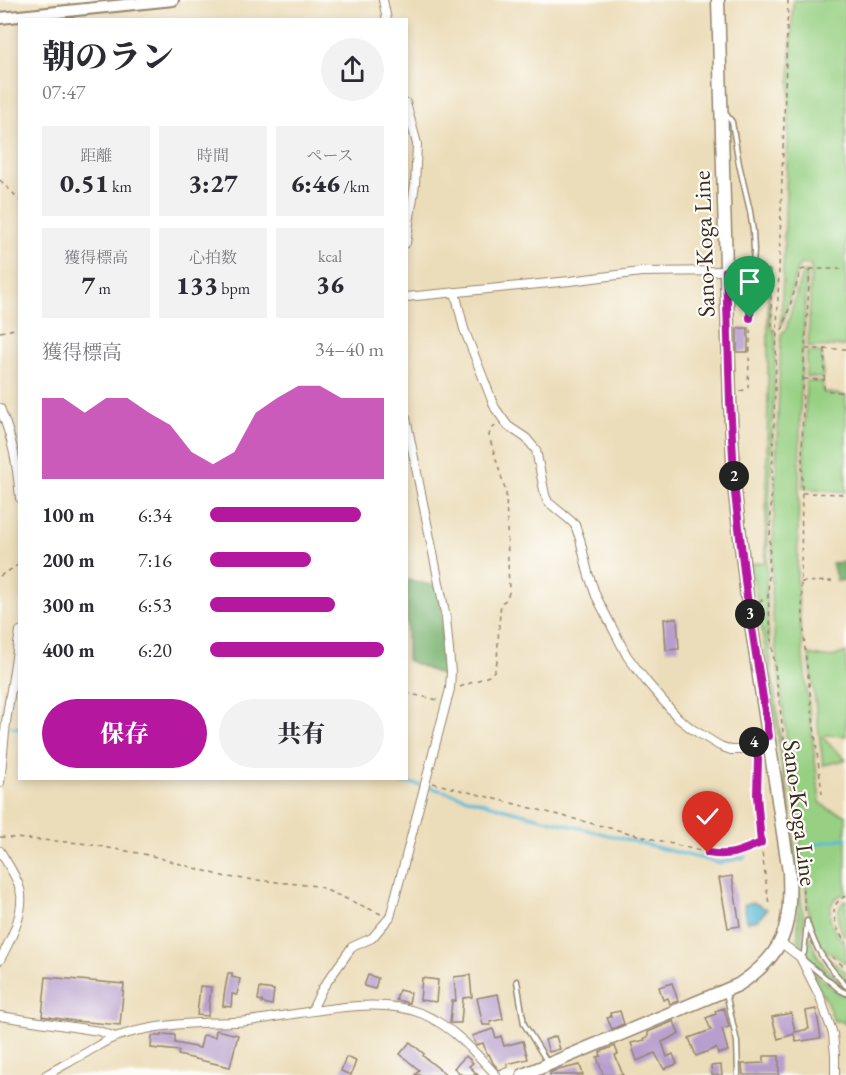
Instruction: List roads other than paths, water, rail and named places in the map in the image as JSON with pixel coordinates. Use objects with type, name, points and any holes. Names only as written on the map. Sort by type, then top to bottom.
[{"type":"main road","points":[[0,18],[173,0]]},
{"type":"main road","name":"Sano-Koga Line","points":[[523,1075],[738,985],[766,964],[780,942],[789,916],[789,872],[747,597],[735,493],[730,401],[718,0]]},
{"type":"street","points":[[382,0],[386,18]]},
{"type":"street","points":[[408,110],[417,144],[415,184],[408,230]]},
{"type":"street","points":[[408,297],[595,279],[641,272],[726,271]]},
{"type":"street","points":[[454,292],[464,329],[495,408],[502,420],[526,438],[536,450],[548,502],[575,525],[596,596],[623,649],[671,711],[692,729],[720,746],[739,750],[769,736]]},
{"type":"street","points":[[0,408],[9,430],[18,477]]},
{"type":"street","points":[[312,1011],[322,989],[352,947],[372,938],[390,917],[448,702],[451,672],[446,618],[408,428]]},
{"type":"street","points":[[0,783],[6,722],[18,644]]},
{"type":"street","points":[[0,851],[20,889],[22,904],[10,941],[0,960]]},
{"type":"street","points":[[780,942],[800,957],[820,997],[829,1019],[834,1044],[835,1075]]},
{"type":"street","points":[[46,1075],[115,1037],[137,1031],[165,1026],[246,1021],[354,1006],[391,1006],[422,1013],[445,1026],[476,1053],[496,1075]]},
{"type":"street","points":[[0,1016],[99,1031],[115,1037]]},
{"type":"lane","points":[[721,110],[730,117],[732,122],[750,211],[754,242],[750,318]]},
{"type":"lane","points":[[726,271],[752,270]]},
{"type":"lane","points":[[846,986],[823,960],[814,944],[807,921],[804,953],[800,957],[846,993]]},
{"type":"lane","points":[[517,981],[524,1024],[549,1064]]},
{"type":"lane","points":[[725,990],[737,1042],[738,1075]]},
{"type":"water","points":[[754,903],[767,909],[758,920],[747,922],[744,904]]},
{"type":"waterway","points":[[11,727],[18,728]]},
{"type":"waterway","points":[[386,780],[420,785]]},
{"type":"waterway","points":[[429,787],[509,810],[719,863],[745,857]]},
{"type":"waterway","points":[[815,844],[846,838]]}]
